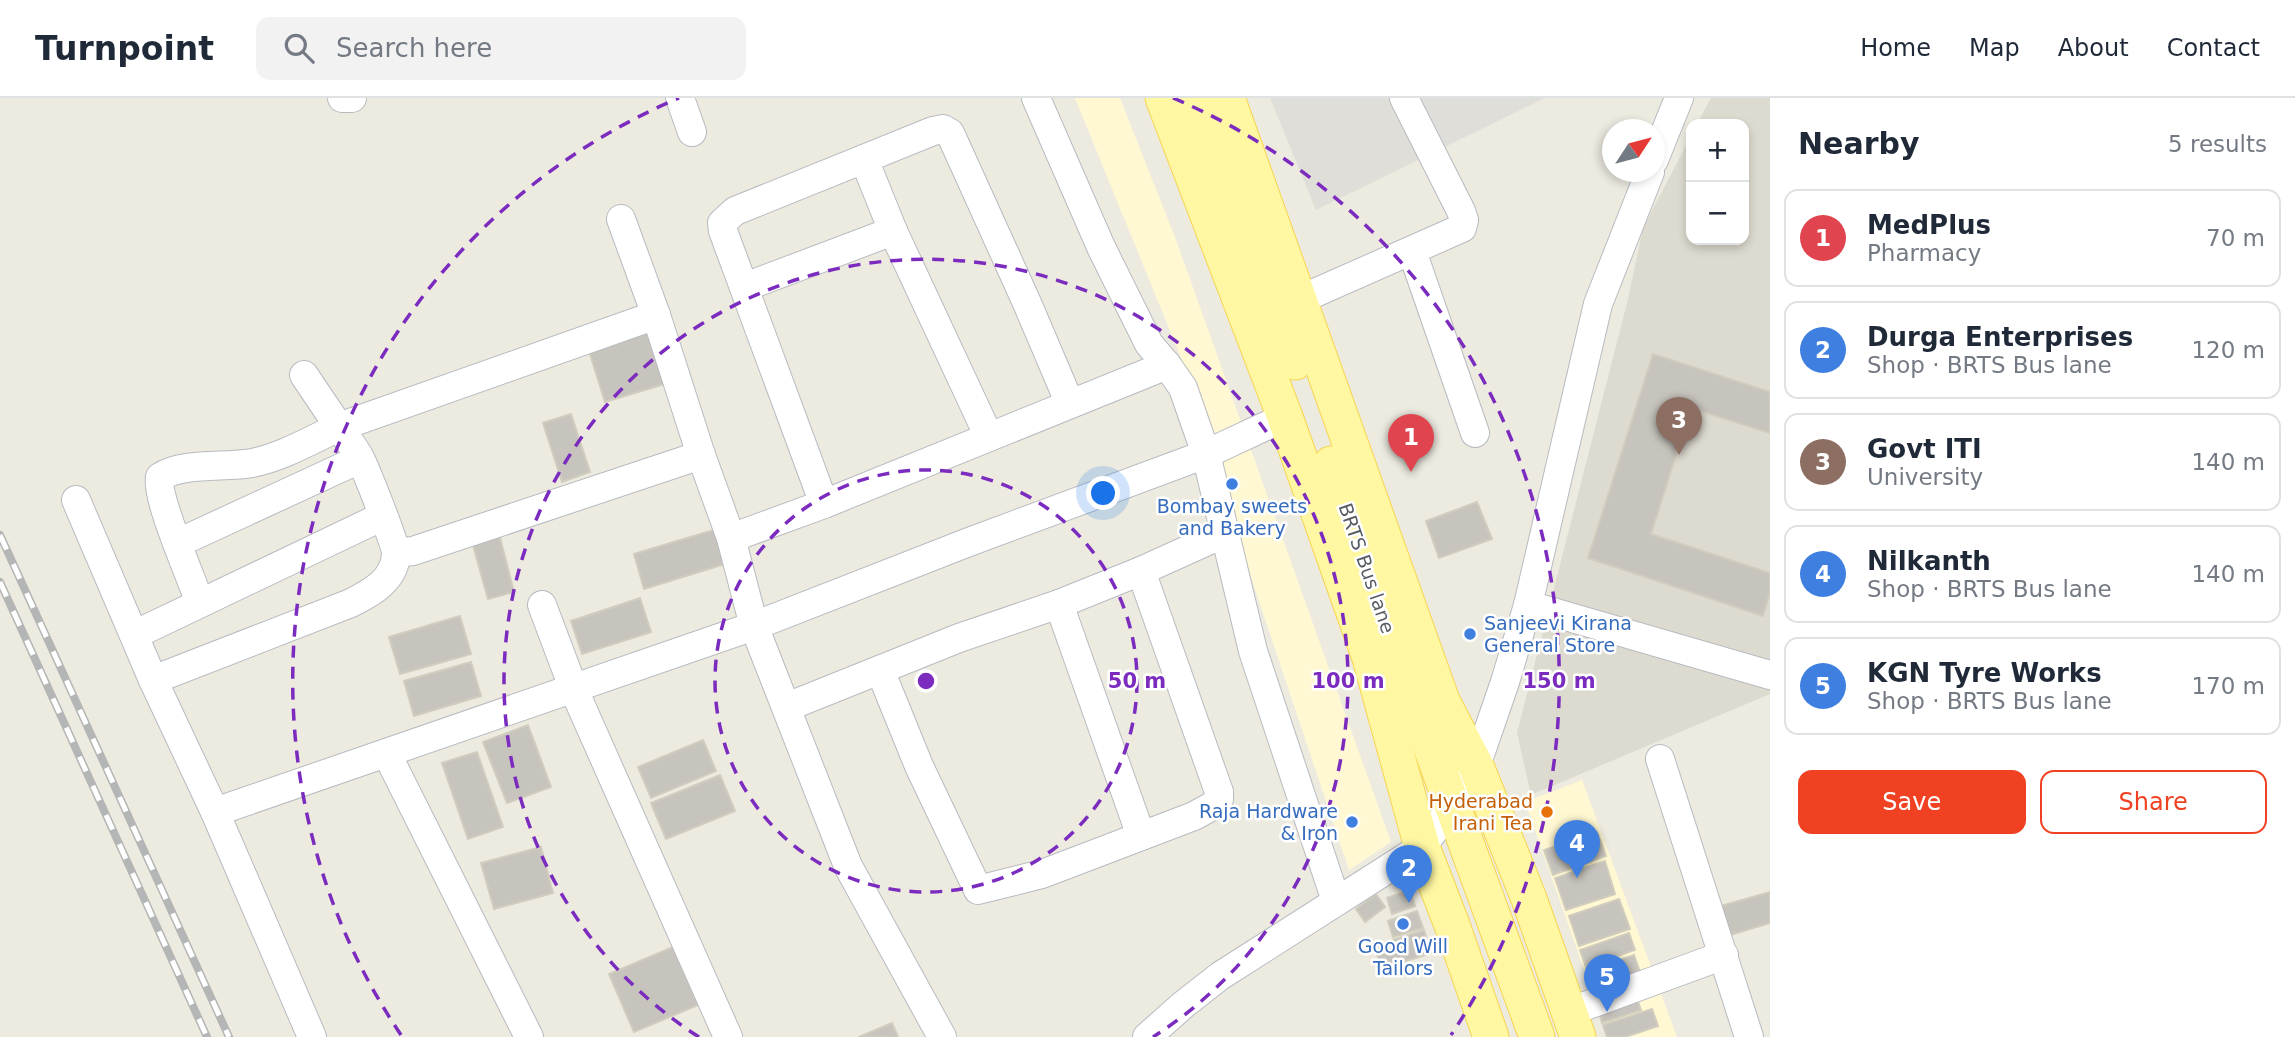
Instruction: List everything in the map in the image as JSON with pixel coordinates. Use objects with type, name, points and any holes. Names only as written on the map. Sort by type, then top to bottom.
[{"type":"main road","points":[[1163,98],[1285,417],[1370,658],[1422,847],[1491,1037]]},
{"type":"main road","name":"BRTS Bus lane","points":[[1199,98],[1319,428],[1395,649],[1537,1037]]},
{"type":"main road","points":[[1227,98],[1442,701],[1476,766],[1529,899],[1574,1024]]},
{"type":"street","points":[[342,98],[352,98]]},
{"type":"street","points":[[680,98],[692,132]]},
{"type":"street","points":[[1036,98],[1113,272],[1149,344],[1183,388],[1206,454],[1253,651],[1336,901]]},
{"type":"street","points":[[1299,300],[1462,228],[1464,220],[1405,98]]},
{"type":"street","points":[[1665,133],[1679,98]]},
{"type":"street","points":[[824,504],[723,231],[722,223],[735,211],[933,131],[943,129],[950,133],[1070,404]]},
{"type":"street","points":[[864,159],[989,437]]},
{"type":"street","points":[[1147,1037],[1220,976],[1422,847],[1453,805],[1476,766],[1528,605],[1598,304],[1646,182]]},
{"type":"street","points":[[621,219],[731,538],[754,626],[848,866],[942,1037]]},
{"type":"street","points":[[745,287],[894,230]]},
{"type":"street","points":[[1412,251],[1475,433]]},
{"type":"street","points":[[200,603],[158,485],[160,477],[177,470],[253,463],[286,452],[339,427],[656,315]]},
{"type":"street","points":[[731,538],[824,504],[1167,365]]},
{"type":"street","points":[[153,680],[351,603],[375,591],[391,571],[396,553],[360,459],[303,375]]},
{"type":"street","points":[[215,812],[754,626],[1031,518],[1206,454],[1285,417]]},
{"type":"street","points":[[396,553],[413,551],[701,455]]},
{"type":"street","points":[[178,543],[360,459]]},
{"type":"street","points":[[76,500],[312,1037]]},
{"type":"street","points":[[134,635],[383,516]]},
{"type":"street","points":[[787,707],[985,629],[1059,604],[1225,533]]},
{"type":"street","points":[[880,670],[919,766],[978,890],[1042,874],[1194,816],[1214,805],[1219,799],[1219,792],[1141,571]]},
{"type":"street","points":[[1059,604],[1141,836]]},
{"type":"street","points":[[542,605],[574,690],[728,1037]]},
{"type":"street","points":[[1528,605],[1770,675]]},
{"type":"street","points":[[387,754],[528,1037]]},
{"type":"street","points":[[1660,759],[1749,1037]]},
{"type":"street","points":[[1574,1024],[1724,955]]},
{"type":"shaded area","points":[[1075,98],[1120,98],[1176,240],[1391,842],[1349,870],[1250,574],[1213,436]]},
{"type":"shaded area","points":[[1270,98],[1545,98],[1316,210]]},
{"type":"shaded area","points":[[1711,98],[1770,98],[1770,694],[1531,795],[1517,733],[1628,299],[1643,228],[1686,146],[1686,245],[1749,245],[1749,119],[1700,119]]},
{"type":"shaded area","points":[[1582,780],[1677,1037],[1608,1037],[1525,802]]},
{"type":"building","points":[[652,332],[668,383],[605,402],[589,351]]},
{"type":"building","points":[[1653,354],[1770,392],[1770,433],[1691,408],[1651,534],[1770,573],[1770,592],[1763,616],[1588,558]]},
{"type":"building","points":[[571,414],[590,472],[562,482],[543,423]]},
{"type":"building","points":[[1477,502],[1492,539],[1439,558],[1426,521]]},
{"type":"building","points":[[717,529],[728,563],[644,589],[634,554]]},
{"type":"building","points":[[498,530],[514,592],[488,599],[471,538]]},
{"type":"building","points":[[640,598],[651,632],[582,654],[571,621]]},
{"type":"building","points":[[460,616],[471,654],[400,674],[389,637]]},
{"type":"building","points":[[471,662],[481,696],[414,716],[404,681]]},
{"type":"building","points":[[528,725],[551,787],[507,803],[483,742]]},
{"type":"building","points":[[703,740],[716,771],[651,798],[638,767]]},
{"type":"building","points":[[477,752],[503,827],[468,839],[442,763]]},
{"type":"building","points":[[720,775],[735,811],[666,839],[651,803]]},
{"type":"building","points":[[1597,832],[1606,856],[1553,875],[1544,850]]},
{"type":"building","points":[[541,847],[553,893],[494,909],[481,863]]},
{"type":"building","points":[[1605,861],[1615,894],[1566,910],[1555,878]]},
{"type":"building","points":[[1410,890],[1415,906],[1392,914],[1387,898]]},
{"type":"building","points":[[1770,892],[1770,923],[1730,935],[1721,906]]},
{"type":"building","points":[[1376,894],[1385,907],[1365,922],[1356,909]]},
{"type":"building","points":[[1619,899],[1630,929],[1579,946],[1569,916]]},
{"type":"building","points":[[1417,911],[1423,928],[1393,937],[1388,921]]},
{"type":"building","points":[[1424,930],[1431,953],[1382,969],[1374,946]]},
{"type":"building","points":[[1629,933],[1635,950],[1586,967],[1580,950]]},
{"type":"building","points":[[673,947],[698,1005],[634,1032],[609,974]]},
{"type":"building","points":[[1634,955],[1641,975],[1594,991],[1587,971]]},
{"type":"building","points":[[1636,996],[1641,1010],[1602,1023],[1598,1009]]},
{"type":"building","points":[[1652,1009],[1658,1026],[1625,1037],[1607,1037],[1603,1025]]},
{"type":"building","points":[[892,1023],[898,1037],[859,1037]]},
{"type":"railway","points":[[0,535],[229,1037]]},
{"type":"railway","points":[[0,582],[207,1037]]},
{"type":"place","name":"Govt ITI","points":[[1679,455]]},
{"type":"place","name":"MedPlus","points":[[1411,472]]},
{"type":"place","name":"Bombay sweets and Bakery","points":[[1232,484]]},
{"type":"place","name":"Sanjeevi Kirana General Store","points":[[1470,634]]},
{"type":"place","name":"Hyderabad Irani Tea","points":[[1547,812]]},
{"type":"place","name":"Raja Hardware & Iron","points":[[1352,822]]},
{"type":"place","name":"Nilkanth","points":[[1577,878]]},
{"type":"place","name":"Durga Enterprises","points":[[1409,903]]},
{"type":"place","name":"Good Will Tailors","points":[[1403,924]]},
{"type":"place","name":"KGN Tyre Works","points":[[1607,1012]]}]
